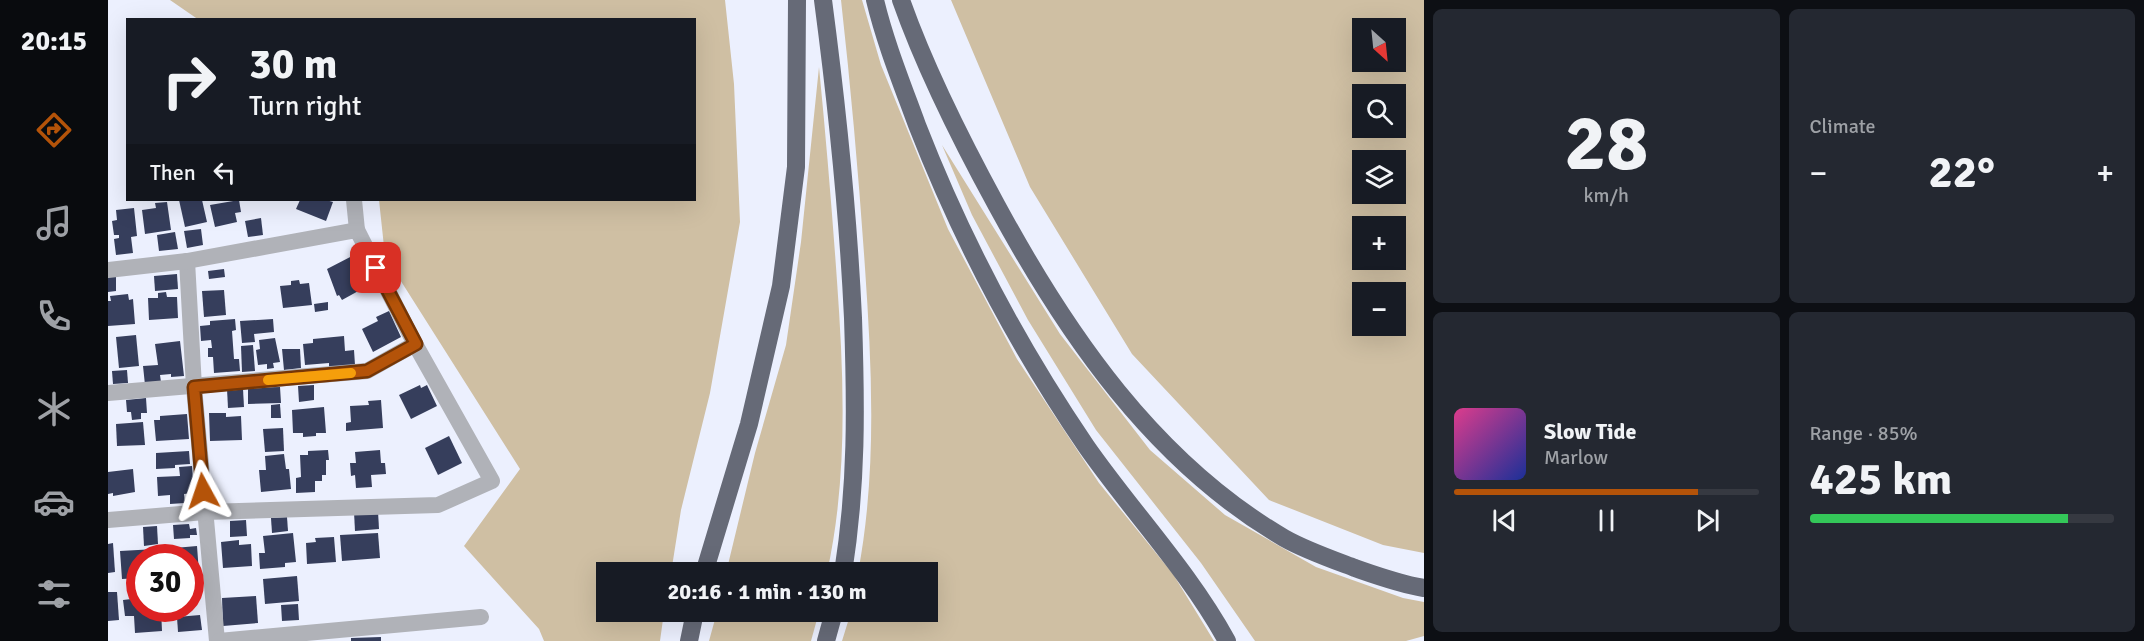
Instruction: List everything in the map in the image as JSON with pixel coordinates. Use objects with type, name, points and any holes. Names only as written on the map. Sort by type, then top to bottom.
[{"type":"highway","points":[[707,562],[749,424],[781,286],[796,166],[797,0]]},
{"type":"highway","points":[[823,0],[847,208],[856,392],[852,517],[845,562]]},
{"type":"highway","points":[[875,0],[908,99],[940,182],[1019,340],[1088,448],[1184,573],[1227,641]]},
{"type":"highway","points":[[901,0],[938,89],[978,172],[1018,245],[1056,306],[1105,376],[1144,422],[1186,466],[1234,506],[1285,539],[1360,570],[1398,583],[1424,588]]},
{"type":"highway","points":[[689,641],[693,622]]},
{"type":"highway","points":[[826,641],[831,622]]},
{"type":"street","points":[[108,520],[205,512],[438,505],[492,481],[416,344],[357,230],[354,201]]},
{"type":"street","points":[[108,270],[187,261],[357,230]]},
{"type":"street","points":[[187,261],[194,387],[218,641],[396,633],[481,617]]},
{"type":"street","points":[[108,393],[367,371],[416,344]]},
{"type":"shaded area","points":[[170,0],[725,0],[734,84],[740,222],[710,393],[681,510],[673,562],[596,562],[596,622],[663,622],[660,641],[544,641],[539,629],[464,546],[520,469],[385,256],[379,201],[696,201],[696,18],[196,18]]},
{"type":"shaded area","points":[[841,0],[862,0],[881,65],[948,229],[1017,359],[1099,483],[1173,574],[1214,641],[842,641],[848,622],[938,622],[938,562],[860,562],[868,497],[871,383],[860,201]]},
{"type":"shaded area","points":[[951,0],[1424,0],[1424,553],[1383,545],[1269,500],[1132,354],[1030,187]]},
{"type":"shaded area","points":[[819,67],[841,354],[841,464],[834,537],[829,562],[729,562],[755,453],[786,345],[801,242]]},
{"type":"shaded area","points":[[942,145],[1060,334],[1150,450],[1225,515],[1316,567],[1403,598],[1424,602],[1424,636],[1406,641],[1255,641],[1201,563],[1096,430],[1028,320],[972,215]]},
{"type":"shaded area","points":[[714,622],[816,622],[811,641],[709,641]]},
{"type":"building","points":[[179,201],[202,201],[207,222],[185,227]]},
{"type":"building","points":[[239,201],[241,212],[235,213],[237,222],[215,227],[210,205]]},
{"type":"building","points":[[300,201],[333,202],[326,221],[296,209]]},
{"type":"building","points":[[167,202],[171,230],[145,234],[142,210],[156,208],[155,203]]},
{"type":"building","points":[[134,208],[137,236],[131,237],[133,253],[116,255],[114,239],[119,238],[119,235],[114,235],[112,221],[117,220],[116,210]]},
{"type":"building","points":[[261,218],[263,235],[248,237],[245,221]]},
{"type":"building","points":[[201,229],[203,245],[187,248],[184,231]]},
{"type":"building","points":[[175,232],[178,249],[159,251],[157,235]]},
{"type":"building","points":[[356,254],[371,284],[342,300],[339,295],[337,296],[327,269]]},
{"type":"building","points":[[224,269],[225,277],[209,279],[208,271]]},
{"type":"building","points":[[177,274],[178,289],[155,291],[154,276]]},
{"type":"building","points":[[108,276],[116,276],[116,291],[108,292]]},
{"type":"building","points":[[299,280],[300,284],[309,283],[312,305],[283,308],[280,286],[291,285],[291,281]]},
{"type":"building","points":[[224,290],[226,315],[204,317],[202,291]]},
{"type":"building","points":[[166,292],[167,297],[177,297],[178,318],[149,320],[148,298],[158,298],[158,293]]},
{"type":"building","points":[[128,294],[129,300],[133,299],[135,324],[108,326],[110,296]]},
{"type":"building","points":[[328,302],[328,310],[315,312],[314,304]]},
{"type":"building","points":[[389,311],[401,337],[373,352],[362,329],[378,321],[376,317]]},
{"type":"building","points":[[235,319],[236,330],[232,331],[234,359],[239,359],[240,371],[214,373],[213,357],[208,357],[208,348],[212,348],[211,340],[201,341],[200,326],[210,325],[210,321]]},
{"type":"building","points":[[273,319],[274,332],[254,334],[255,342],[242,343],[240,321]]},
{"type":"building","points":[[136,335],[139,366],[119,368],[116,337]]},
{"type":"building","points":[[344,336],[345,351],[354,350],[355,365],[329,367],[329,363],[305,365],[303,344],[313,343],[313,339]]},
{"type":"building","points":[[275,338],[280,362],[273,363],[274,368],[267,369],[267,364],[258,365],[256,350],[260,349],[259,340]]},
{"type":"building","points":[[180,341],[184,376],[160,375],[161,382],[145,385],[143,366],[158,365],[155,344]]},
{"type":"building","points":[[253,345],[255,371],[242,372],[241,346]]},
{"type":"building","points":[[282,349],[300,349],[301,368],[284,370]]},
{"type":"building","points":[[127,370],[128,383],[113,384],[112,371]]},
{"type":"building","points":[[314,385],[314,400],[299,402],[298,386]]},
{"type":"building","points":[[420,385],[421,388],[427,385],[437,406],[411,419],[399,395]]},
{"type":"building","points":[[280,387],[281,403],[248,404],[248,388]]},
{"type":"building","points":[[227,389],[243,389],[244,407],[228,408]]},
{"type":"building","points":[[146,398],[147,413],[141,413],[141,419],[132,420],[131,412],[127,412],[126,400]]},
{"type":"building","points":[[381,400],[383,428],[346,431],[346,423],[351,422],[350,406],[369,405],[368,401]]},
{"type":"building","points":[[280,404],[281,418],[271,418],[271,405]]},
{"type":"building","points":[[324,407],[326,433],[303,437],[303,433],[293,433],[292,410]]},
{"type":"building","points":[[209,413],[226,413],[226,417],[241,416],[242,440],[210,441]]},
{"type":"building","points":[[187,414],[189,439],[156,441],[154,420],[160,420],[160,416]]},
{"type":"building","points":[[143,422],[145,445],[117,446],[116,424]]},
{"type":"building","points":[[283,428],[284,451],[265,452],[263,429]]},
{"type":"building","points":[[449,436],[462,463],[438,475],[425,448]]},
{"type":"building","points":[[328,450],[326,475],[322,475],[322,481],[315,481],[315,492],[296,493],[296,478],[301,477],[300,455],[308,455],[308,451]]},
{"type":"building","points":[[380,450],[381,463],[385,463],[386,474],[371,475],[372,487],[356,488],[355,475],[351,476],[350,463],[356,463],[355,452]]},
{"type":"building","points":[[189,451],[190,464],[156,469],[156,453]]},
{"type":"building","points":[[284,454],[286,469],[289,469],[291,489],[261,492],[259,470],[266,470],[265,456]]},
{"type":"building","points":[[192,466],[194,493],[184,494],[185,503],[170,504],[170,495],[158,496],[157,477],[180,476],[179,467]]},
{"type":"building","points":[[133,469],[135,492],[113,496],[113,493],[108,494],[108,472]]},
{"type":"building","points":[[378,511],[379,529],[355,531],[354,512]]},
{"type":"building","points":[[287,517],[288,531],[272,533],[271,518]]},
{"type":"building","points":[[246,520],[247,536],[230,537],[230,521]]},
{"type":"building","points":[[189,524],[190,529],[196,528],[197,535],[174,539],[173,525]]},
{"type":"building","points":[[157,526],[158,544],[144,544],[143,527]]},
{"type":"building","points":[[293,533],[296,562],[285,563],[285,567],[260,569],[259,553],[265,553],[263,536]]},
{"type":"building","points":[[378,533],[380,558],[342,561],[340,535]]},
{"type":"building","points":[[334,537],[336,562],[307,564],[306,543],[316,542],[315,538]]},
{"type":"building","points":[[239,540],[239,545],[251,544],[252,566],[223,568],[221,542]]},
{"type":"building","points":[[113,543],[115,572],[108,573],[108,544]]},
{"type":"building","points":[[120,551],[126,551],[126,579],[122,579]]},
{"type":"building","points":[[297,576],[299,601],[265,604],[263,579]]},
{"type":"building","points":[[108,592],[117,592],[119,620],[108,621]]},
{"type":"building","points":[[256,596],[258,623],[223,626],[222,598]]},
{"type":"building","points":[[123,600],[126,600],[126,616],[125,616]]},
{"type":"building","points":[[298,604],[299,620],[282,621],[281,605]]},
{"type":"building","points":[[134,622],[162,622],[162,631],[135,633]]},
{"type":"building","points":[[177,622],[201,622],[202,630],[178,632]]},
{"type":"building","points":[[381,637],[381,641],[351,641],[351,638]]},
{"type":"slow traffic","points":[[268,380],[351,373]]},
{"type":"route","points":[[203,491],[194,387],[367,371],[416,344],[376,268]]}]
